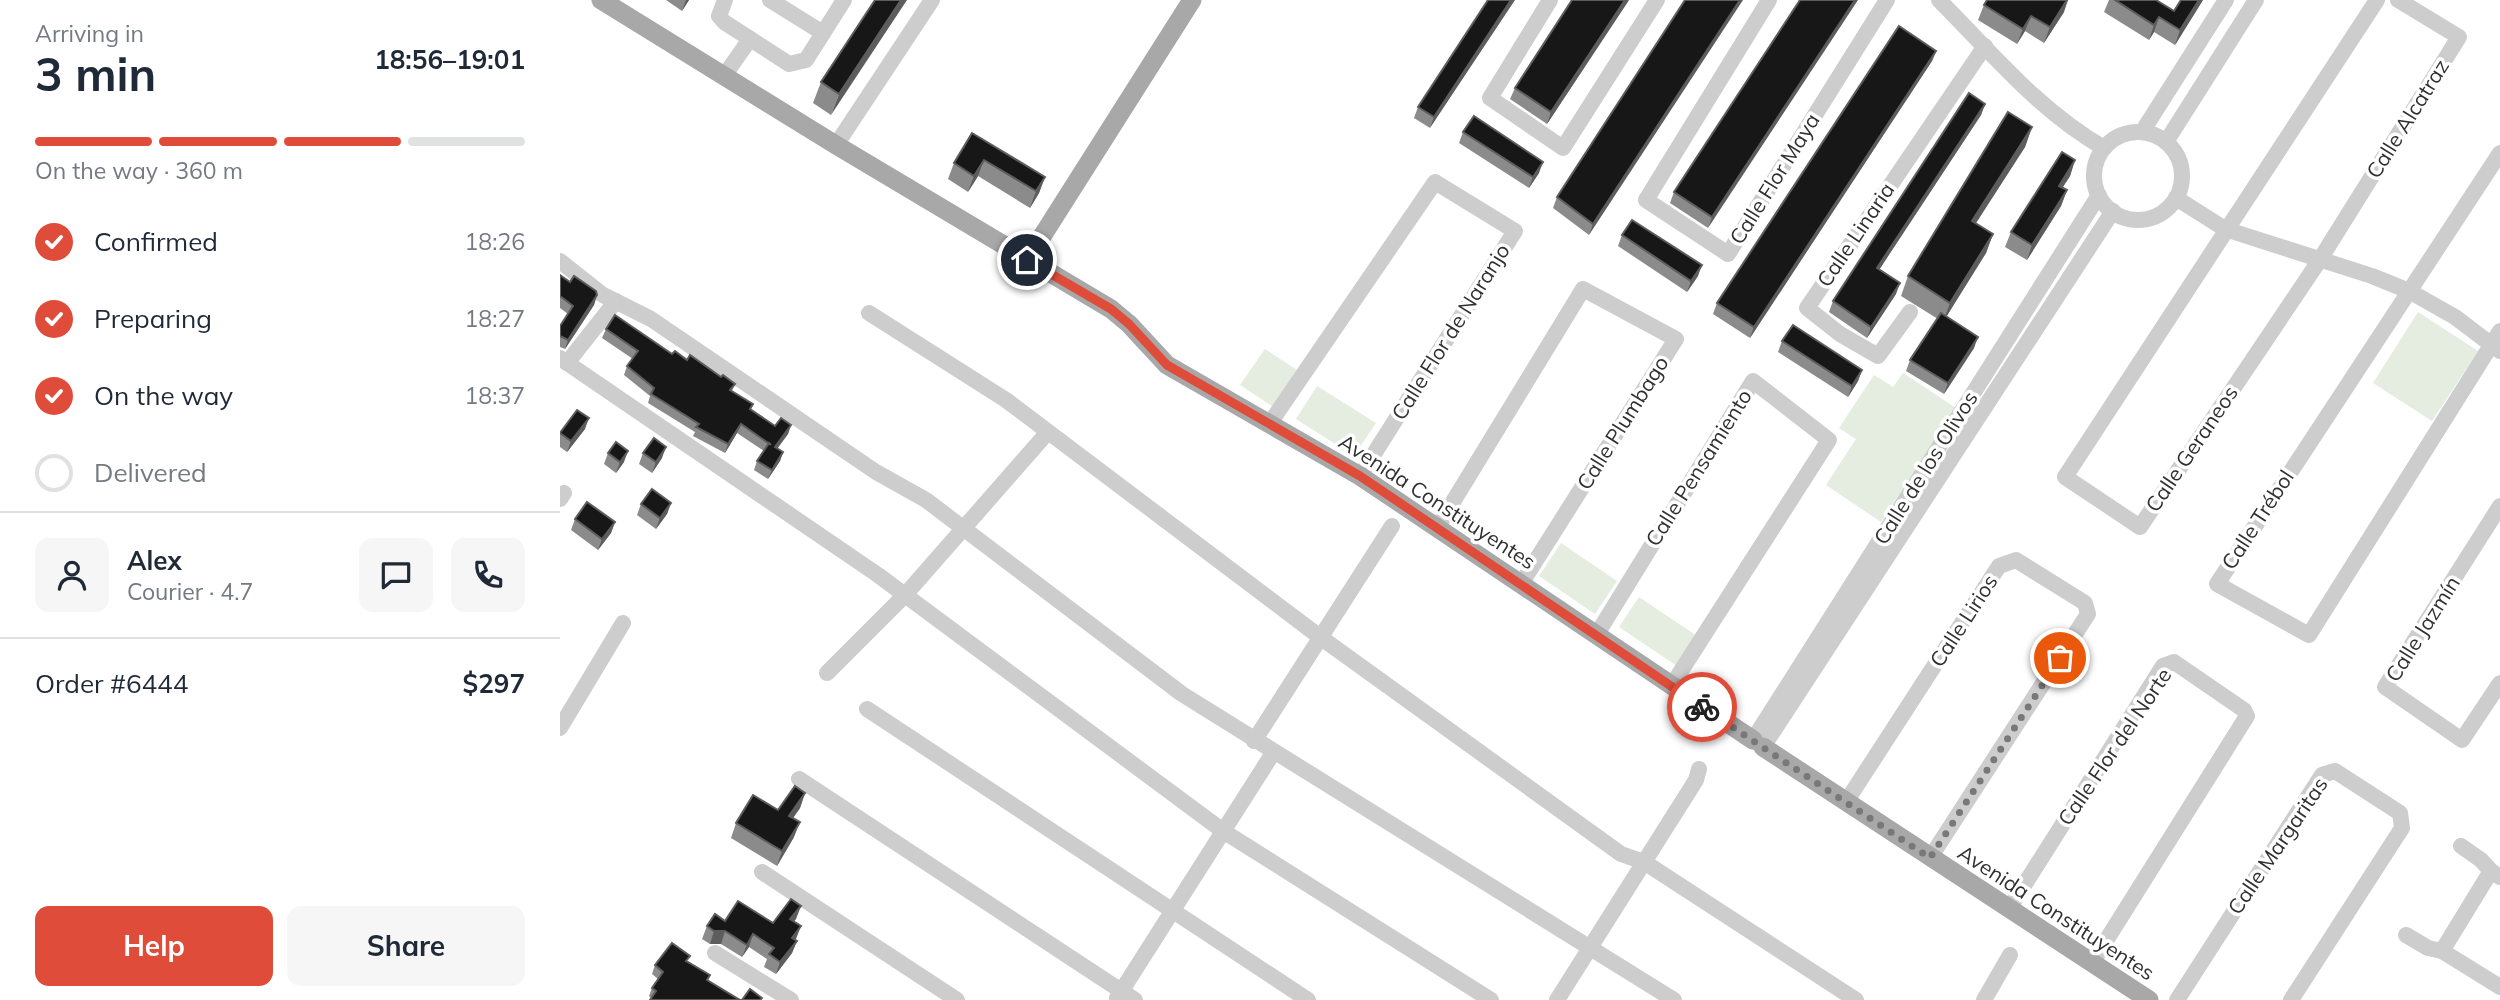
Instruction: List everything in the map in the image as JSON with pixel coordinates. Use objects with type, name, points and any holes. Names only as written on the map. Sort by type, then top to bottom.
[{"type":"main road","name":"Avenida Constituyentes","points":[[601,0],[836,145],[1111,309],[1129,324],[1167,365],[1235,407],[1270,423],[1360,476],[1758,744],[2149,1000]]},
{"type":"main road","points":[[1027,260],[1192,0]]},
{"type":"street","points":[[725,0],[719,16],[789,64],[806,60],[844,0]]},
{"type":"street","points":[[771,0],[823,33]]},
{"type":"street","points":[[836,145],[932,0]]},
{"type":"street","points":[[1550,0],[1490,98],[1563,148],[1657,0]]},
{"type":"street","name":"Calle Flor Maya","points":[[1769,0],[1646,200],[1728,254],[1887,0]]},
{"type":"street","points":[[1939,0],[2023,87],[2067,127],[2104,148]]},
{"type":"street","points":[[2142,132],[2227,0]]},
{"type":"street","points":[[2166,142],[2256,0]]},
{"type":"street","points":[[2225,229],[2377,0]]},
{"type":"street","name":"Calle Alcatraz","points":[[2319,261],[2459,37],[2398,0]]},
{"type":"street","points":[[724,76],[750,39]]},
{"type":"street","name":"Calle Linaria","points":[[1910,312],[1878,356],[1840,334],[1807,308],[1985,46]]},
{"type":"street","points":[[2142,132],[2166,142],[2173,149],[2182,169],[2182,184],[2176,198],[2159,214],[2146,219],[2131,219],[2105,206],[2094,176],[2096,161],[2104,148],[2117,137],[2142,132]]},
{"type":"street","points":[[2409,291],[2500,153]]},
{"type":"street","name":"Calle Flor de Naranjo","points":[[1270,423],[1435,182],[1516,231],[1360,476]]},
{"type":"street","name":"Calle de los Olivos","points":[[1758,744],[2099,195]]},
{"type":"street","points":[[2176,198],[2225,229],[2319,261],[2372,275],[2409,291],[2497,342]]},
{"type":"street","name":"Calle de los Olivos","points":[[1758,744],[2113,211]]},
{"type":"street","name":"Calle Geraneos","points":[[2225,229],[2065,477],[2140,527],[2319,261]]},
{"type":"street","points":[[560,261],[616,301],[651,319],[867,467],[926,500],[1182,694],[1674,1000]]},
{"type":"street","name":"Calle Plumbago","points":[[1437,528],[1583,289],[1676,339],[1521,583]]},
{"type":"street","name":"Calle Trébol","points":[[2409,291],[2217,583],[2309,635],[2497,342]]},
{"type":"street","points":[[616,301],[564,360],[905,595],[1223,831],[1491,1000]]},
{"type":"street","points":[[869,313],[1006,400],[1320,637],[1621,854],[1644,862],[1856,1000]]},
{"type":"street","name":"Calle Pensamiento","points":[[1597,634],[1753,381],[1829,440],[1672,685]]},
{"type":"street","points":[[827,673],[905,595],[1048,432]]},
{"type":"street","name":"Calle Jazmín","points":[[2500,506],[2385,687],[2462,740],[2500,684]]},
{"type":"street","points":[[1254,741],[1392,526]]},
{"type":"street","name":"Calle Lirios","points":[[1846,802],[1999,566],[2016,560],[2085,603],[2088,614],[1930,858]]},
{"type":"street","points":[[560,727],[623,623]]},
{"type":"street","name":"Calle Flor del Norte","points":[[2009,909],[2163,666],[2174,662],[2244,710],[2248,716],[2092,963]]},
{"type":"street","points":[[867,709],[1307,1000]]},
{"type":"street","points":[[799,779],[1124,997],[1172,912],[1273,753]]},
{"type":"street","points":[[1557,1000],[1696,780],[1699,769]]},
{"type":"street","name":"Calle Margaritas","points":[[2177,1000],[2322,775],[2335,771],[2400,813],[2402,828],[2291,1000]]},
{"type":"street","points":[[2442,951],[2495,874],[2482,860],[2461,846]]},
{"type":"street","points":[[762,872],[957,1000]]},
{"type":"street","points":[[2406,935],[2428,948],[2442,951],[2500,987]]},
{"type":"street","points":[[715,953],[791,1000]]},
{"type":"street","points":[[1984,1000],[2010,956]]},
{"type":"shaded area","points":[[2418,312],[2478,351],[2432,421],[2373,383]]},
{"type":"shaded area","points":[[1265,349],[1297,370],[1272,406],[1240,385]]},
{"type":"shaded area","points":[[1903,373],[1956,408],[1881,522],[1826,485],[1856,439],[1839,428],[1874,375],[1893,387]]},
{"type":"shaded area","points":[[1317,386],[1376,423],[1354,456],[1296,419]]},
{"type":"shaded area","points":[[1561,543],[1617,581],[1595,614],[1539,576]]},
{"type":"shaded area","points":[[1639,597],[1697,636],[1677,666],[1619,627]]},
{"type":"building","points":[[875,0],[901,0],[839,94],[821,82]]},
{"type":"building","points":[[1488,0],[1511,0],[1434,117],[1418,107]]},
{"type":"building","points":[[1572,0],[1625,0],[1551,112],[1515,88]]},
{"type":"building","points":[[1685,0],[1740,0],[1593,224],[1557,197]]},
{"type":"building","points":[[1800,0],[1855,0],[1712,217],[1674,192]]},
{"type":"building","points":[[1987,0],[2067,0],[2050,27],[2031,16],[2023,29],[1984,5]]},
{"type":"building","points":[[2115,0],[2156,0],[2174,11],[2181,0],[2199,0],[2180,30],[2159,17],[2154,25]]},
{"type":"building","points":[[1899,26],[1936,51],[1754,327],[1717,303]]},
{"type":"building","points":[[1969,93],[1985,104],[1877,268],[1900,283],[1871,327],[1833,301]]},
{"type":"building","points":[[2008,112],[2032,127],[1972,221],[1993,234],[1950,303],[1908,276]]},
{"type":"building","points":[[1474,116],[1543,162],[1533,177],[1463,132]]},
{"type":"building","points":[[972,133],[1045,177],[1036,191],[984,160],[974,176],[954,163]]},
{"type":"building","points":[[2062,152],[2075,160],[2059,186],[2067,190],[2032,245],[2011,232]]},
{"type":"building","points":[[1632,220],[1702,265],[1691,281],[1622,235]]},
{"type":"building","points":[[560,275],[570,282],[574,276],[596,291],[597,295],[568,340],[560,336],[560,326],[573,306],[560,296]]},
{"type":"building","points":[[1941,313],[1978,337],[1948,383],[1910,360]]},
{"type":"building","points":[[615,315],[672,354],[675,351],[687,360],[690,355],[721,377],[723,375],[735,384],[730,390],[753,404],[750,409],[775,426],[781,418],[791,425],[775,447],[783,452],[772,470],[757,461],[769,443],[741,424],[728,444],[696,427],[699,424],[651,394],[654,388],[627,366],[638,351],[606,329]]},
{"type":"building","points":[[1793,325],[1862,370],[1852,386],[1782,341]]},
{"type":"building","points":[[577,410],[589,418],[571,441],[560,433]]},
{"type":"building","points":[[654,438],[666,447],[656,462],[643,453]]},
{"type":"building","points":[[616,442],[628,451],[620,462],[608,453]]},
{"type":"building","points":[[652,489],[671,503],[660,518],[641,504]]},
{"type":"building","points":[[587,502],[615,522],[602,539],[575,519]]},
{"type":"building","points":[[795,786],[805,793],[789,816],[800,822],[782,851],[736,823],[753,795],[778,810]]},
{"type":"building","points":[[791,899],[801,906],[790,919],[801,926],[792,938],[797,941],[780,962],[769,954],[774,948],[753,934],[747,945],[725,931],[714,931],[707,926],[715,914],[725,921],[738,901],[773,923]]},
{"type":"building","points":[[672,943],[690,956],[686,961],[710,975],[707,980],[740,1000],[650,1000],[656,991],[652,988],[663,972],[655,965]]},
{"type":"building","points":[[750,989],[762,998],[742,1000]]},
{"type":"way so far","points":[[1702,707],[1930,858],[2060,658]]},
{"type":"route","points":[[1027,260],[1111,309],[1129,324],[1167,365],[1235,407],[1270,423],[1360,476],[1702,707]]}]
